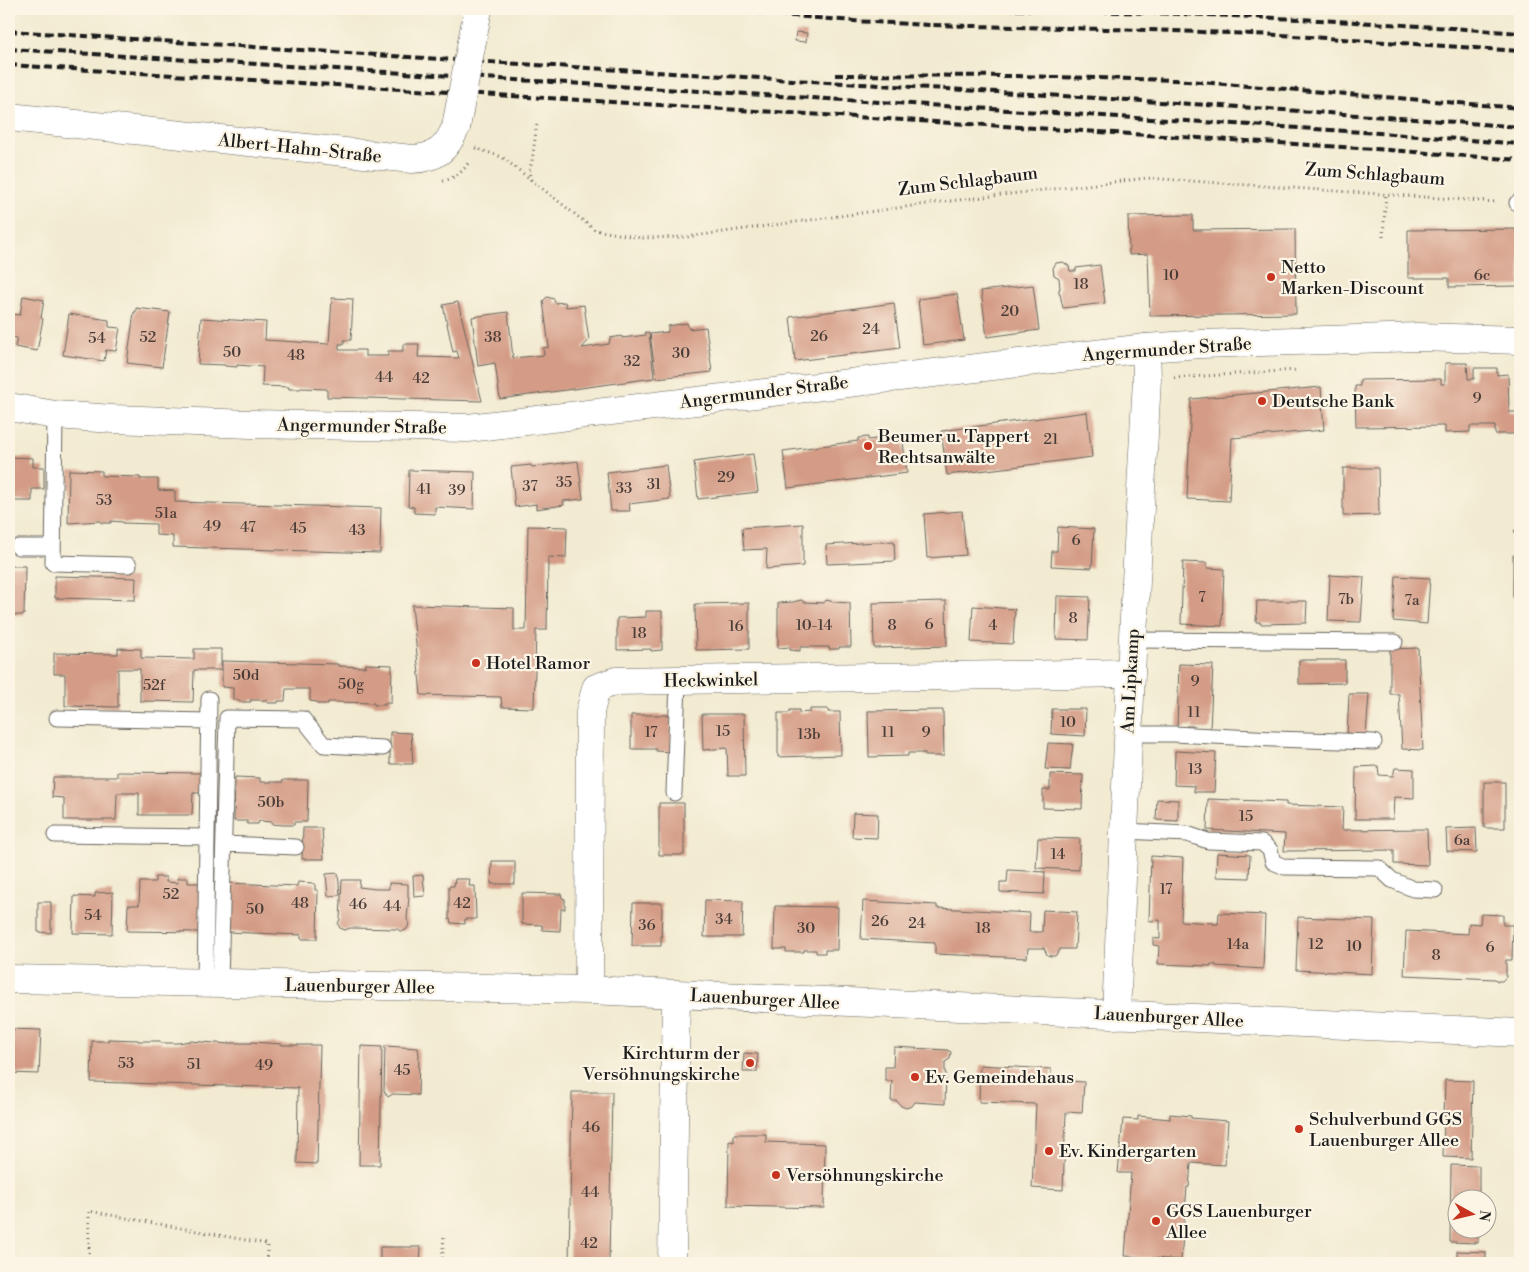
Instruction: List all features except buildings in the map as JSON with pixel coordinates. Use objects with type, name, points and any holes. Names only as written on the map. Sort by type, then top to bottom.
[{"type":"street","points":[[453,134],[478,9]]},
{"type":"street","name":"Albert-Hahn-Straße","points":[[9,117],[412,159],[426,159],[438,153],[453,134]]},
{"type":"street","name":"Angermunder Straße","points":[[9,407],[55,415],[113,419],[251,424],[468,428],[1146,348],[1201,344],[1418,337],[1520,340]]},
{"type":"street","name":"Am Lipkamp","points":[[1116,1015],[1130,672],[1147,379],[1146,348]]},
{"type":"street","name":"Heckwinkel","points":[[589,990],[590,712],[596,688],[616,681],[1130,672]]},
{"type":"street","name":"Lauenburger Allee","points":[[9,979],[589,990],[1520,1033]]},
{"type":"street","points":[[672,1263],[676,994]]},
{"type":"lane","points":[[55,415],[53,562],[129,565]]},
{"type":"lane","points":[[18,547],[53,547]]},
{"type":"lane","points":[[1132,640],[1395,642]]},
{"type":"lane","points":[[674,793],[678,680]]},
{"type":"lane","points":[[209,699],[207,837],[212,983]]},
{"type":"lane","points":[[57,718],[209,721]]},
{"type":"lane","points":[[212,983],[224,844],[227,718],[302,719],[324,745],[383,748]]},
{"type":"lane","points":[[1128,734],[1374,742]]},
{"type":"lane","points":[[1124,831],[1187,834],[1208,841],[1262,843],[1270,850],[1273,862],[1285,867],[1379,868],[1392,880],[1413,889],[1435,890]]},
{"type":"lane","points":[[55,835],[207,837]]},
{"type":"lane","points":[[224,844],[296,847]]},
{"type":"path","points":[[531,180],[529,172],[537,124]]},
{"type":"path","name":"Zum Schlagbaum","points":[[453,134],[502,157],[595,230],[641,238],[687,237],[940,202],[1147,178],[1519,204]]},
{"type":"path","points":[[1383,237],[1386,194]]},
{"type":"path","points":[[1514,531],[1520,532]]},
{"type":"path","points":[[89,1263],[89,1210],[267,1244],[267,1263]]},
{"type":"path","points":[[442,1263],[444,1235]]},
{"type":"railway","points":[[646,9],[734,11],[929,25],[1280,35],[1520,51]]},
{"type":"railway","points":[[968,9],[1244,16],[1520,33]]},
{"type":"railway","points":[[9,31],[533,65],[1013,93],[1520,127]]},
{"type":"railway","points":[[9,49],[1379,133],[1520,144]]},
{"type":"railway","points":[[9,65],[1376,149],[1520,160]]},
{"type":"railway","points":[[835,75],[1016,76],[1175,80],[1520,108]]},
{"type":"place","name":"Netto Marken-Discount","points":[[1271,277]]},
{"type":"place","name":"Deutsche Bank","points":[[1262,401]]},
{"type":"place","name":"Beumer u. Tappert Rechtsanwälte","points":[[868,446]]},
{"type":"place","name":"Hotel Ramor","points":[[476,663]]},
{"type":"place","name":"Kirchturm der Versöhnungskirche","points":[[750,1063]]},
{"type":"place","name":"Ev. Gemeindehaus","points":[[915,1077]]},
{"type":"place","name":"Schulverbund GGS Lauenburger Allee","points":[[1299,1129]]},
{"type":"place","name":"Ev. Kindergarten","points":[[1049,1151]]},
{"type":"place","name":"Versöhnungskirche","points":[[776,1175]]},
{"type":"place","name":"GGS Lauenburger Allee","points":[[1156,1221]]}]
